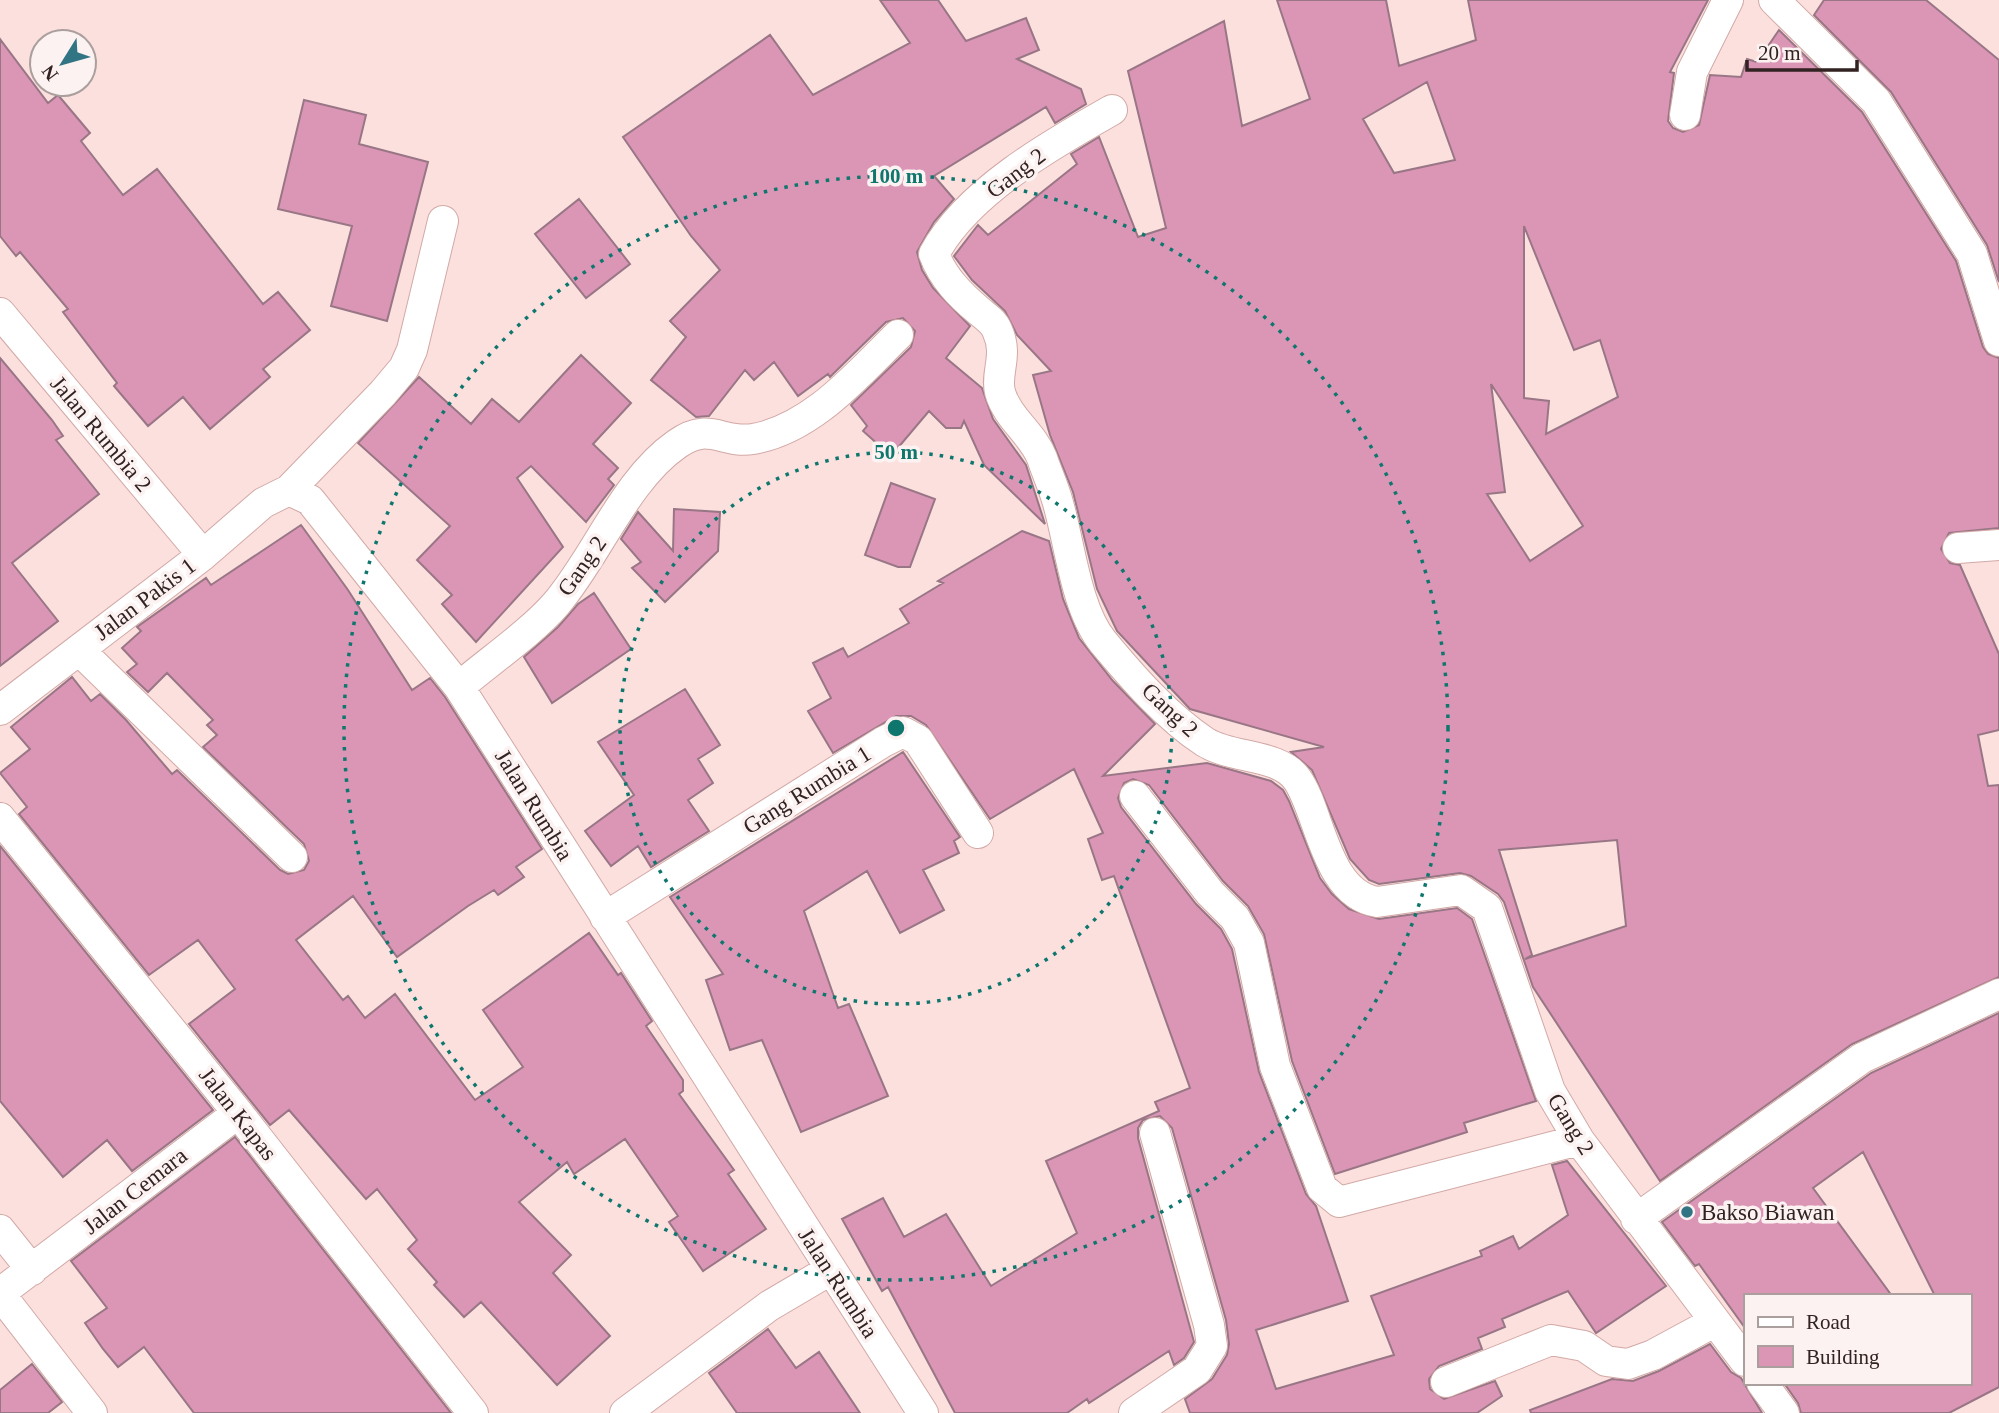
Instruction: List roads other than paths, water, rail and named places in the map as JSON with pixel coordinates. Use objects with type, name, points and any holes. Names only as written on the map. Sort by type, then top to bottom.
[{"type":"street","points":[[1685,115],[1692,72],[1728,0]]},
{"type":"street","points":[[1774,0],[1876,101],[1972,254],[1999,341]]},
{"type":"street","name":"Gang 2","points":[[1112,110],[1034,158],[976,203],[951,228],[933,254],[948,280],[995,325],[1002,340],[1003,363],[999,389],[1006,408],[1039,452],[1057,500],[1089,624],[1167,709],[1205,741],[1225,752],[1270,762],[1289,771],[1298,781],[1321,842],[1350,890],[1367,900],[1377,902],[1461,890],[1487,908],[1520,997],[1549,1091],[1579,1140],[1636,1219],[1744,1360]]},
{"type":"street","points":[[289,490],[404,368],[428,290],[443,221]]},
{"type":"street","name":"Jalan Rumbia 2","points":[[0,313],[203,555]]},
{"type":"street","name":"Gang 2","points":[[459,687],[555,605],[647,473],[676,445],[694,434],[710,431],[751,439],[776,432],[802,419],[841,391],[898,335]]},
{"type":"street","name":"Jalan Pakis 1","points":[[0,710],[203,555],[263,503],[289,490]]},
{"type":"street","name":"Jalan Rumbia","points":[[289,490],[310,500],[459,687],[923,1413]]},
{"type":"street","points":[[1958,548],[1999,545]]},
{"type":"street","points":[[79,650],[292,857]]},
{"type":"street","name":"Gang Rumbia 1","points":[[605,917],[903,732],[918,740],[978,833]]},
{"type":"street","points":[[1135,796],[1210,893],[1235,918],[1250,943],[1275,1066],[1322,1188],[1328,1196],[1339,1202],[1579,1140]]},
{"type":"street","name":"Jalan Kapas","points":[[0,818],[238,1113],[473,1413]]},
{"type":"street","points":[[1636,1219],[1862,1058],[1999,994]]},
{"type":"street","name":"Jalan Cemara","points":[[0,1294],[238,1113]]},
{"type":"street","points":[[1134,1413],[1198,1370],[1212,1346],[1209,1325],[1155,1133]]},
{"type":"street","points":[[0,1230],[32,1270]]},
{"type":"street","points":[[625,1413],[769,1306],[830,1270]]},
{"type":"street","points":[[0,1294],[92,1413]]},
{"type":"street","points":[[1446,1382],[1551,1340],[1584,1346],[1606,1361],[1628,1364],[1653,1355],[1714,1322]]},
{"type":"street","points":[[1763,1385],[1784,1413]]},
{"type":"place","name":"Bakso Biawan","points":[[1687,1212]]}]
